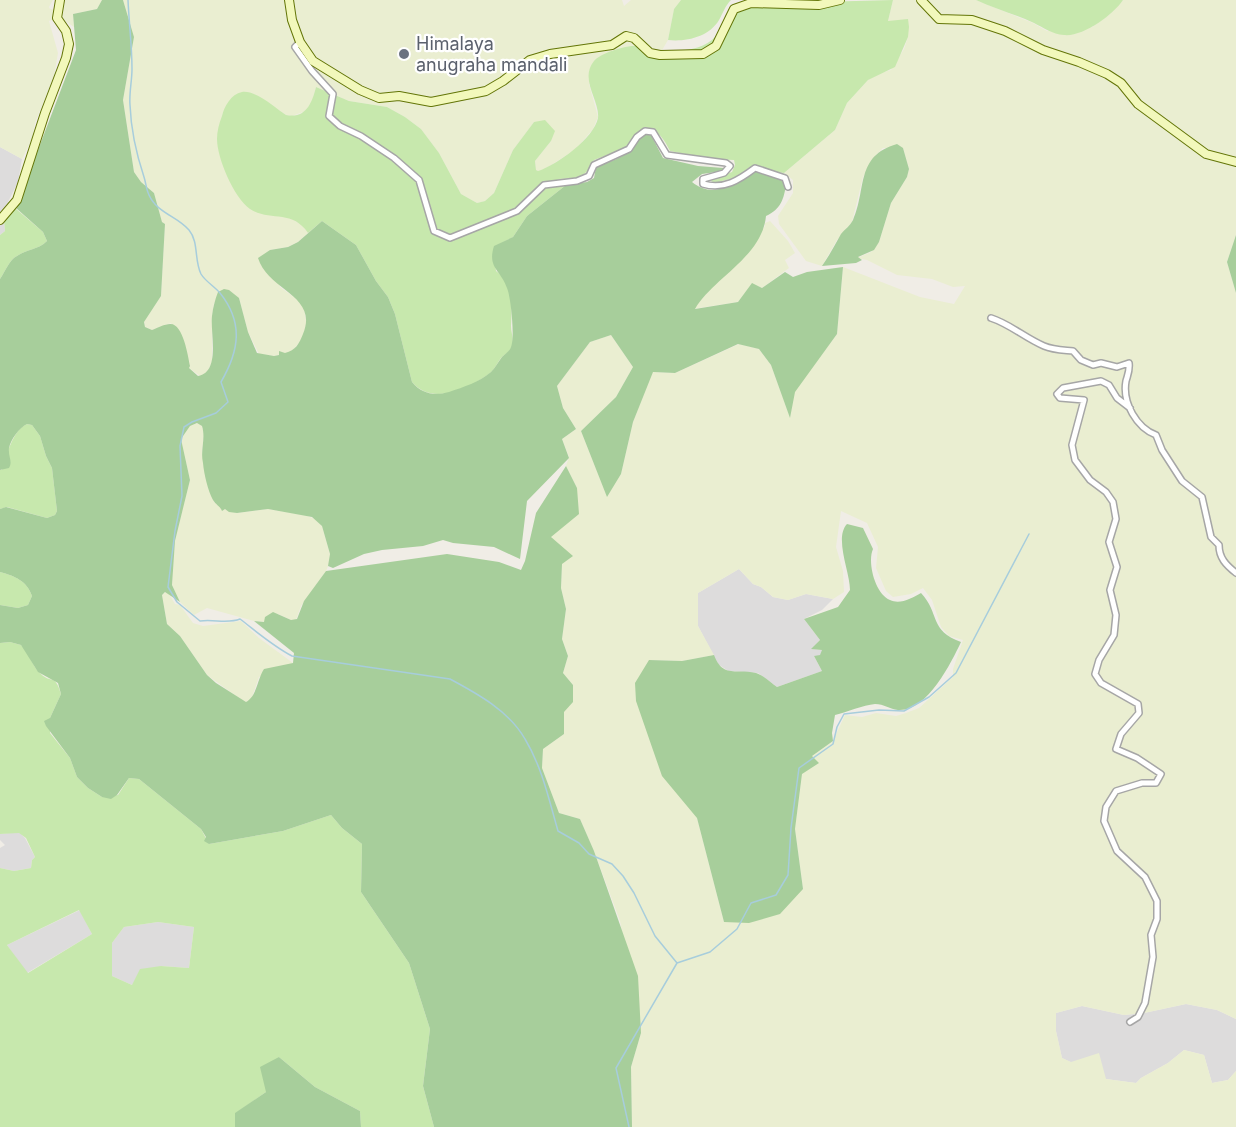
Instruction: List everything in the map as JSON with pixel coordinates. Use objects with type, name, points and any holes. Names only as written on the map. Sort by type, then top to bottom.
[{"type":"main road","points":[[1,219],[17,200],[45,113],[66,58],[69,44],[66,31],[57,18],[60,0]]},
{"type":"main road","points":[[289,0],[291,20],[300,42],[314,61],[360,90],[378,98],[399,96],[431,102],[486,91],[530,60],[550,54],[612,45],[626,36],[634,38],[650,53],[660,55],[703,54],[716,46],[734,9],[751,3],[819,5],[840,0]]},
{"type":"main road","points":[[921,0],[939,19],[972,20],[1005,31],[1043,50],[1107,74],[1121,83],[1138,104],[1206,153],[1236,162]]},
{"type":"street","points":[[300,42],[296,47],[312,71],[333,94],[329,116],[340,126],[361,136],[393,158],[419,180],[434,231],[450,238],[517,211],[544,185],[577,181],[589,176],[594,165],[629,149],[637,137],[645,131],[653,132],[668,155],[726,163],[730,166],[724,173],[703,179],[703,184],[710,186],[732,184],[755,168],[785,178],[788,187]]},
{"type":"street","points":[[991,318],[1001,321],[1044,346],[1054,350],[1073,351],[1081,360],[1093,364],[1101,363],[1117,367],[1129,363],[1130,371],[1125,392],[1130,408],[1144,431],[1156,435],[1162,450],[1182,482],[1202,497],[1211,537],[1219,545],[1219,551],[1226,565],[1236,573]]},
{"type":"street","points":[[1130,408],[1118,398],[1109,385],[1101,381],[1063,388],[1057,394],[1060,398],[1084,400],[1072,446],[1075,460],[1090,480],[1106,492],[1113,502],[1116,519],[1108,542],[1117,567],[1110,590],[1116,615],[1114,635],[1099,660],[1095,674],[1101,683],[1138,704],[1139,713],[1122,734],[1116,749],[1137,758],[1161,774],[1156,783],[1142,783],[1116,791],[1106,807],[1104,821],[1117,851],[1145,877],[1157,901],[1157,919],[1151,935],[1153,957],[1145,1003],[1138,1017],[1130,1022]]},
{"type":"shaded area","points":[[0,147],[22,159],[18,182],[8,202],[4,220],[5,231],[0,235]]},
{"type":"shaded area","points":[[739,569],[753,584],[761,587],[773,597],[788,600],[806,594],[833,599],[822,610],[804,619],[820,640],[812,649],[823,650],[820,656],[814,656],[822,671],[777,687],[758,673],[728,671],[718,664],[698,626],[698,593]]},
{"type":"shaded area","points":[[19,832],[25,838],[35,857],[31,868],[14,871],[0,868],[0,848],[5,845],[0,840],[0,834]]},
{"type":"shaded area","points":[[80,910],[92,934],[27,973],[7,945]]},
{"type":"shaded area","points":[[158,922],[194,927],[189,968],[161,966],[132,985],[112,976],[112,943],[124,927]]},
{"type":"shaded area","points":[[1186,1004],[1217,1010],[1236,1019],[1236,1071],[1228,1080],[1212,1083],[1204,1055],[1184,1050],[1136,1083],[1106,1079],[1062,1058],[1056,1031],[1056,1013],[1082,1006],[1124,1015]]},
{"type":"green space","points":[[0,0],[53,0],[49,7],[57,10],[57,18],[49,21],[58,53],[54,76],[35,123],[32,139],[22,159],[0,147]]},
{"type":"green space","points":[[65,0],[102,0],[97,9],[73,14],[74,27],[62,19],[62,6]]},
{"type":"green space","points":[[102,0],[123,0],[134,37],[123,100],[134,172],[141,182],[154,193],[162,222],[165,224],[161,296],[144,322],[145,327],[152,330],[170,324],[175,325],[182,334],[189,368],[198,376],[210,367],[213,351],[213,310],[218,292],[224,289],[239,298],[248,332],[257,353],[274,356],[279,355],[279,351],[285,353],[297,346],[306,321],[304,310],[263,269],[258,258],[270,250],[288,247],[298,242],[322,221],[356,245],[376,281],[388,297],[395,314],[412,382],[416,386],[429,393],[438,394],[466,386],[486,376],[510,350],[513,327],[508,293],[493,264],[494,246],[513,237],[527,216],[566,185],[587,182],[594,178],[596,167],[628,152],[640,136],[650,133],[663,158],[698,166],[723,168],[723,171],[702,174],[692,182],[708,190],[724,188],[755,171],[780,178],[786,184],[781,203],[766,216],[763,230],[756,243],[695,309],[738,302],[752,283],[762,288],[785,272],[793,277],[807,272],[843,267],[837,334],[795,392],[790,418],[771,365],[759,349],[738,344],[675,373],[653,372],[633,422],[621,474],[607,497],[581,431],[616,397],[633,367],[611,335],[590,342],[557,386],[563,408],[576,429],[562,439],[569,458],[527,501],[520,559],[494,547],[443,540],[423,546],[364,554],[333,568],[328,566],[330,554],[322,526],[312,517],[268,509],[237,513],[225,509],[222,511],[209,492],[205,477],[202,458],[202,426],[197,423],[190,426],[181,439],[190,480],[175,541],[172,585],[180,602],[165,592],[162,595],[167,624],[180,636],[207,675],[246,702],[255,692],[264,669],[293,663],[294,653],[254,621],[264,622],[265,617],[273,612],[291,620],[297,619],[304,601],[326,571],[447,554],[499,562],[521,570],[536,513],[566,466],[577,488],[579,514],[551,537],[573,556],[562,564],[561,588],[566,609],[562,639],[568,656],[563,673],[573,685],[573,702],[564,712],[564,734],[543,749],[542,768],[559,813],[580,819],[594,851],[638,976],[641,1033],[631,1067],[632,1127],[434,1127],[423,1086],[430,1029],[409,963],[361,892],[362,844],[342,828],[331,815],[283,831],[209,844],[204,841],[206,837],[201,829],[139,779],[129,778],[117,795],[111,799],[102,797],[77,777],[70,758],[44,721],[50,718],[61,694],[58,683],[38,672],[21,645],[10,642],[0,643],[0,605],[18,608],[28,605],[32,596],[27,586],[20,580],[0,572],[0,509],[6,507],[47,518],[55,515],[57,511],[52,468],[40,436],[32,425],[27,424],[16,434],[9,448],[10,466],[0,470],[0,279],[14,258],[47,241],[43,232],[16,208],[76,50],[73,14],[97,9]]},
{"type":"green space","points":[[123,0],[622,0],[624,6],[631,0],[681,0],[674,9],[668,40],[661,52],[589,84],[598,117],[593,129],[576,149],[545,169],[536,170],[535,161],[551,141],[534,122],[513,150],[494,193],[485,201],[477,203],[461,194],[439,153],[421,129],[387,107],[349,101],[316,87],[311,105],[306,111],[292,116],[286,115],[252,93],[223,112],[217,142],[270,215],[282,215],[292,219],[303,226],[308,233],[288,247],[270,250],[280,287],[298,300],[304,308],[307,326],[300,342],[291,352],[274,356],[259,354],[248,332],[239,298],[214,303],[212,362],[207,373],[200,376],[189,368],[171,323],[152,330],[145,327],[144,321],[161,296],[165,224],[162,222],[154,193],[141,182],[134,172],[123,100],[134,37]]},
{"type":"green space","points":[[681,0],[731,0],[715,26],[709,31],[689,39],[668,40],[674,9]]},
{"type":"green space","points":[[753,0],[818,2],[893,0],[888,21],[908,19],[908,37],[895,67],[868,80],[847,103],[835,130],[784,173],[750,167],[737,177],[715,183],[709,180],[732,172],[735,165],[734,160],[710,159],[670,151],[658,134],[645,130],[639,131],[628,147],[594,160],[584,175],[559,179],[557,187],[566,185],[527,216],[513,237],[494,247],[496,271],[506,282],[510,296],[513,340],[511,349],[490,373],[472,385],[451,392],[430,393],[420,389],[412,382],[395,314],[388,297],[376,281],[356,245],[322,221],[308,233],[302,226],[288,218],[265,215],[250,209],[238,196],[220,156],[218,128],[224,109],[235,95],[242,92],[253,94],[286,115],[293,116],[307,109],[316,87],[349,101],[387,107],[405,117],[421,129],[439,153],[461,194],[477,203],[485,201],[494,193],[513,150],[534,122],[545,120],[555,131],[551,141],[535,161],[538,171],[574,150],[590,134],[598,118],[589,82],[590,68],[597,58],[614,50],[632,46],[658,52],[698,48],[716,37],[736,13]]},
{"type":"green space","points":[[893,0],[976,0],[1047,31],[1092,27],[1109,15],[1123,0],[1236,0],[1236,235],[1227,262],[1236,293],[1236,1019],[1217,1010],[1186,1004],[1124,1015],[1082,1006],[1056,1013],[1056,1031],[1062,1058],[1071,1062],[1099,1053],[1106,1079],[1136,1083],[1184,1050],[1204,1055],[1212,1083],[1228,1080],[1236,1071],[1236,1127],[632,1127],[631,1067],[641,1033],[620,921],[580,819],[559,813],[542,768],[543,749],[564,734],[564,712],[573,685],[563,673],[568,656],[562,639],[566,609],[561,588],[562,564],[551,537],[577,488],[566,466],[569,457],[562,439],[576,429],[563,408],[557,386],[590,342],[611,335],[633,367],[616,397],[581,431],[607,496],[621,474],[633,422],[652,372],[675,373],[739,344],[759,349],[771,365],[790,417],[794,392],[837,334],[843,267],[920,297],[954,304],[965,286],[953,287],[932,279],[897,275],[867,260],[857,258],[871,252],[879,242],[891,203],[907,177],[909,169],[903,148],[883,148],[875,156],[863,177],[852,222],[837,240],[822,266],[806,261],[779,224],[778,216],[793,193],[793,180],[784,173],[835,130],[847,103],[868,80],[877,74],[891,70],[904,49],[908,37],[888,21]],"holes":[[[841,511],[867,523],[878,547],[876,568],[886,591],[893,597],[911,594],[923,588],[932,600],[941,627],[949,636],[963,640],[953,669],[953,677],[919,708],[906,713],[896,716],[876,713],[862,717],[845,715],[833,741],[812,756],[802,774],[795,829],[803,889],[724,922],[697,818],[649,660],[682,661],[714,655],[698,626],[698,593],[739,569],[753,584],[761,587],[773,597],[788,600],[806,594],[833,599],[844,592],[843,571],[836,547]]]},
{"type":"green space","points":[[976,0],[1123,0],[1097,24],[1072,35],[1064,35]]},
{"type":"green space","points":[[897,144],[903,148],[909,169],[907,177],[891,203],[879,242],[874,250],[858,257],[862,260],[856,263],[822,266],[841,234],[853,220],[868,165],[884,149]]},
{"type":"green space","points":[[8,202],[43,232],[47,241],[14,258],[0,279],[0,235],[5,231],[4,220]]},
{"type":"green space","points":[[770,221],[788,241],[795,253],[785,260],[789,268],[762,288],[752,284],[738,302],[693,309],[765,226],[765,223]]},
{"type":"green space","points":[[1236,235],[1236,293],[1227,262]]},
{"type":"green space","points":[[198,423],[202,426],[204,434],[202,451],[214,502],[237,513],[268,509],[305,515],[315,519],[322,526],[330,554],[329,564],[301,606],[296,620],[278,614],[265,622],[254,621],[207,608],[194,615],[180,602],[172,585],[175,541],[190,480],[181,439],[190,426]]},
{"type":"green space","points":[[27,424],[32,425],[40,436],[52,468],[57,511],[55,515],[47,518],[7,507],[0,509],[0,470],[2,470],[17,432]]},
{"type":"green space","points":[[847,524],[863,528],[873,549],[871,562],[876,585],[885,597],[898,602],[921,593],[927,600],[939,627],[951,638],[961,642],[937,685],[919,703],[909,709],[898,710],[875,704],[835,715],[833,741],[812,756],[819,763],[802,774],[795,829],[803,889],[780,914],[749,923],[724,922],[697,818],[662,776],[636,701],[635,683],[649,660],[682,661],[714,655],[726,670],[756,673],[777,687],[822,671],[814,656],[820,655],[822,650],[811,649],[820,640],[804,619],[838,607],[850,590],[842,546],[843,530]]},
{"type":"green space","points":[[0,572],[15,577],[27,586],[32,596],[28,605],[18,608],[0,605]]},
{"type":"green space","points":[[167,591],[175,604],[180,605],[193,623],[203,626],[241,621],[259,638],[293,663],[259,677],[251,700],[243,701],[207,675],[180,636],[167,624],[162,595]]},
{"type":"green space","points":[[10,642],[21,645],[38,671],[44,677],[57,683],[61,694],[50,718],[50,733],[70,758],[77,777],[102,797],[118,795],[129,778],[139,779],[201,829],[209,844],[283,831],[331,815],[342,828],[362,844],[361,892],[409,963],[430,1029],[423,1086],[434,1127],[361,1127],[360,1111],[315,1087],[279,1057],[266,1092],[236,1113],[235,1127],[0,1127],[0,868],[14,871],[31,868],[35,857],[26,838],[19,833],[0,834],[0,643]],"holes":[[[79,910],[92,934],[28,973],[7,945]],[[158,922],[194,927],[189,968],[161,966],[140,969],[132,985],[112,976],[112,943],[124,927]]]},
{"type":"green space","points":[[279,1057],[315,1087],[360,1111],[361,1127],[235,1127],[235,1113],[266,1092],[260,1067]]},
{"type":"waterway","points":[[128,0],[132,60],[131,124],[147,190],[157,206],[189,230],[194,240],[201,274],[228,304],[236,326],[235,348],[221,382],[228,402],[216,413],[184,427],[180,446],[182,496],[168,587],[177,602],[200,621],[240,619],[292,656],[450,679],[492,704],[518,729],[531,750],[558,831],[579,843],[589,854],[612,864],[623,876],[655,936],[677,963]]},
{"type":"waterway","points":[[629,1127],[616,1068],[677,963],[710,952],[737,929],[751,903],[776,895],[788,875],[791,828],[799,768],[833,744],[837,727],[844,714],[879,710],[904,711],[929,697],[956,673],[1029,534]]},
{"type":"place","name":"Himalaya anugraha mandali","points":[[404,54]]}]
